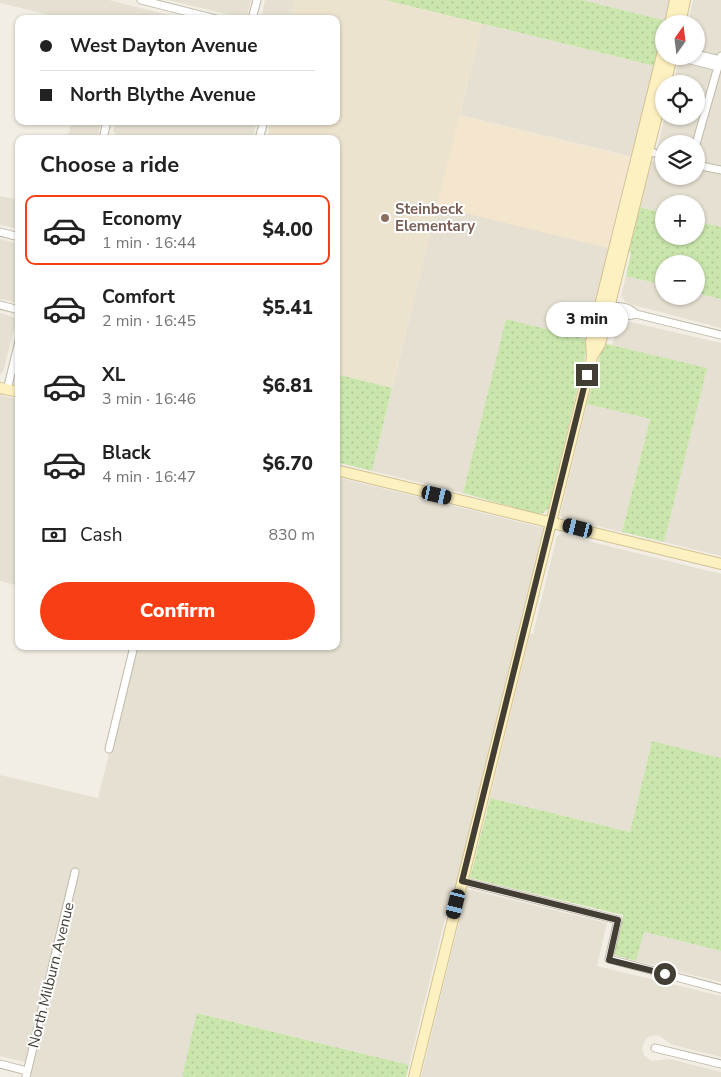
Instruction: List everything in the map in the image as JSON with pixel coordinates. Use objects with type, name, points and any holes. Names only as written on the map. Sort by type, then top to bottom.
[{"type":"street","points":[[141,0],[200,15]]},
{"type":"street","points":[[253,15],[257,0]]},
{"type":"street","points":[[672,15],[675,0]]},
{"type":"street","points":[[675,0],[676,15]]},
{"type":"street","points":[[682,15],[685,0]]},
{"type":"street","points":[[699,135],[720,61],[705,58]]},
{"type":"street","points":[[414,1077],[592,357],[600,344],[609,308],[660,65]]},
{"type":"street","points":[[592,357],[591,342],[614,249],[638,171],[648,151],[655,123]]},
{"type":"street","points":[[648,151],[655,153]]},
{"type":"street","points":[[705,167],[721,170]]},
{"type":"street","points":[[0,232],[15,236]]},
{"type":"street","points":[[609,308],[605,300],[616,256],[614,249]]},
{"type":"street","points":[[0,305],[15,309]]},
{"type":"street","points":[[609,308],[620,306],[632,310],[636,314],[721,335]]},
{"type":"street","points":[[3,389],[15,353]]},
{"type":"street","points":[[340,471],[721,564]]},
{"type":"street","points":[[109,749],[133,650]]},
{"type":"street","name":"North Milburn Avenue","points":[[26,1074],[75,872]]},
{"type":"street","points":[[462,881],[618,920],[609,960],[721,989]]},
{"type":"street","points":[[655,1048],[721,1064]]},
{"type":"street","points":[[0,1064],[26,1074]]},
{"type":"shaded area","points":[[0,0],[109,0],[169,15],[50,15],[0,3]]},
{"type":"shaded area","points":[[168,0],[251,0],[247,15],[230,15]]},
{"type":"shaded area","points":[[265,0],[295,0],[291,15],[262,15]]},
{"type":"shaded area","name":"Steinbeck Elementary","points":[[295,0],[385,0],[482,24],[392,388],[340,375],[340,135],[268,135],[269,125],[340,125],[340,15],[291,15]]},
{"type":"shaded area","points":[[582,0],[672,0],[668,15],[655,15],[655,18]]},
{"type":"shaded area","points":[[693,0],[721,0],[721,227],[705,223],[705,195],[655,195],[655,211],[639,207],[650,162],[654,162],[655,158],[655,185],[705,185],[705,135],[660,135],[663,125],[705,125],[705,75],[675,75],[679,65],[705,65],[705,15],[690,15]]},
{"type":"shaded area","points":[[482,24],[655,66],[633,157],[460,115]]},
{"type":"shaded area","points":[[459,115],[630,157],[608,248],[437,206]]},
{"type":"shaded area","points":[[71,125],[100,125],[98,135],[68,135]]},
{"type":"shaded area","points":[[115,125],[256,125],[253,135],[116,135],[113,131]]},
{"type":"shaded area","points":[[0,196],[15,199],[15,228],[0,225]]},
{"type":"shaded area","points":[[437,206],[611,248],[589,340],[506,320],[463,493],[372,471]]},
{"type":"shaded area","points":[[0,239],[15,243],[15,302],[0,299]]},
{"type":"shaded area","points":[[626,276],[655,283],[655,305],[705,305],[705,295],[721,299],[721,328],[626,303],[621,296]]},
{"type":"shaded area","points":[[0,313],[13,317],[15,325],[3,372],[0,374]]},
{"type":"shaded area","points":[[622,320],[721,343],[721,556],[664,542],[706,369],[612,345],[617,323]]},
{"type":"shaded area","points":[[0,395],[15,399],[15,585],[0,581]]},
{"type":"shaded area","points":[[587,404],[650,419],[622,532],[562,518],[560,515]]},
{"type":"shaded area","points":[[340,478],[544,528],[456,886],[453,886],[409,1065],[198,1013],[182,1077],[30,1077],[53,981],[45,979],[25,1062],[0,1056],[0,775],[98,798],[135,650],[340,650]]},
{"type":"shaded area","points":[[560,534],[721,574],[721,758],[652,741],[630,832],[490,798],[530,634],[533,634],[557,536]]},
{"type":"shaded area","points":[[467,889],[607,923],[597,966],[721,996],[721,1057],[673,1045],[658,1035],[648,1037],[642,1048],[644,1055],[652,1061],[670,1059],[721,1072],[721,1077],[421,1077]]},
{"type":"shaded area","points":[[643,932],[721,951],[721,982],[636,961]]},
{"type":"green space","points":[[385,0],[582,0],[655,18],[655,66]]},
{"type":"green space","points":[[639,207],[655,211],[655,245],[705,245],[705,223],[721,227],[721,299],[705,295],[705,255],[655,255],[655,283],[626,276],[631,253],[628,251]]},
{"type":"green space","points":[[506,319],[589,340],[549,508],[543,513],[538,514],[463,493]]},
{"type":"green space","points":[[607,344],[707,368],[664,542],[622,532],[650,419],[587,404],[603,345]]},
{"type":"green space","points":[[340,375],[392,388],[372,471],[340,463]]},
{"type":"green space","points":[[652,741],[721,758],[721,951],[644,932],[636,961],[614,955],[623,915],[470,878],[490,798],[630,832]]},
{"type":"green space","points":[[197,1013],[409,1065],[406,1077],[182,1077]]},
{"type":"place","name":"Steinbeck Elementary","points":[[385,218]]},
{"type":"route","points":[[587,375],[462,881],[618,920],[609,960],[665,974]]}]
